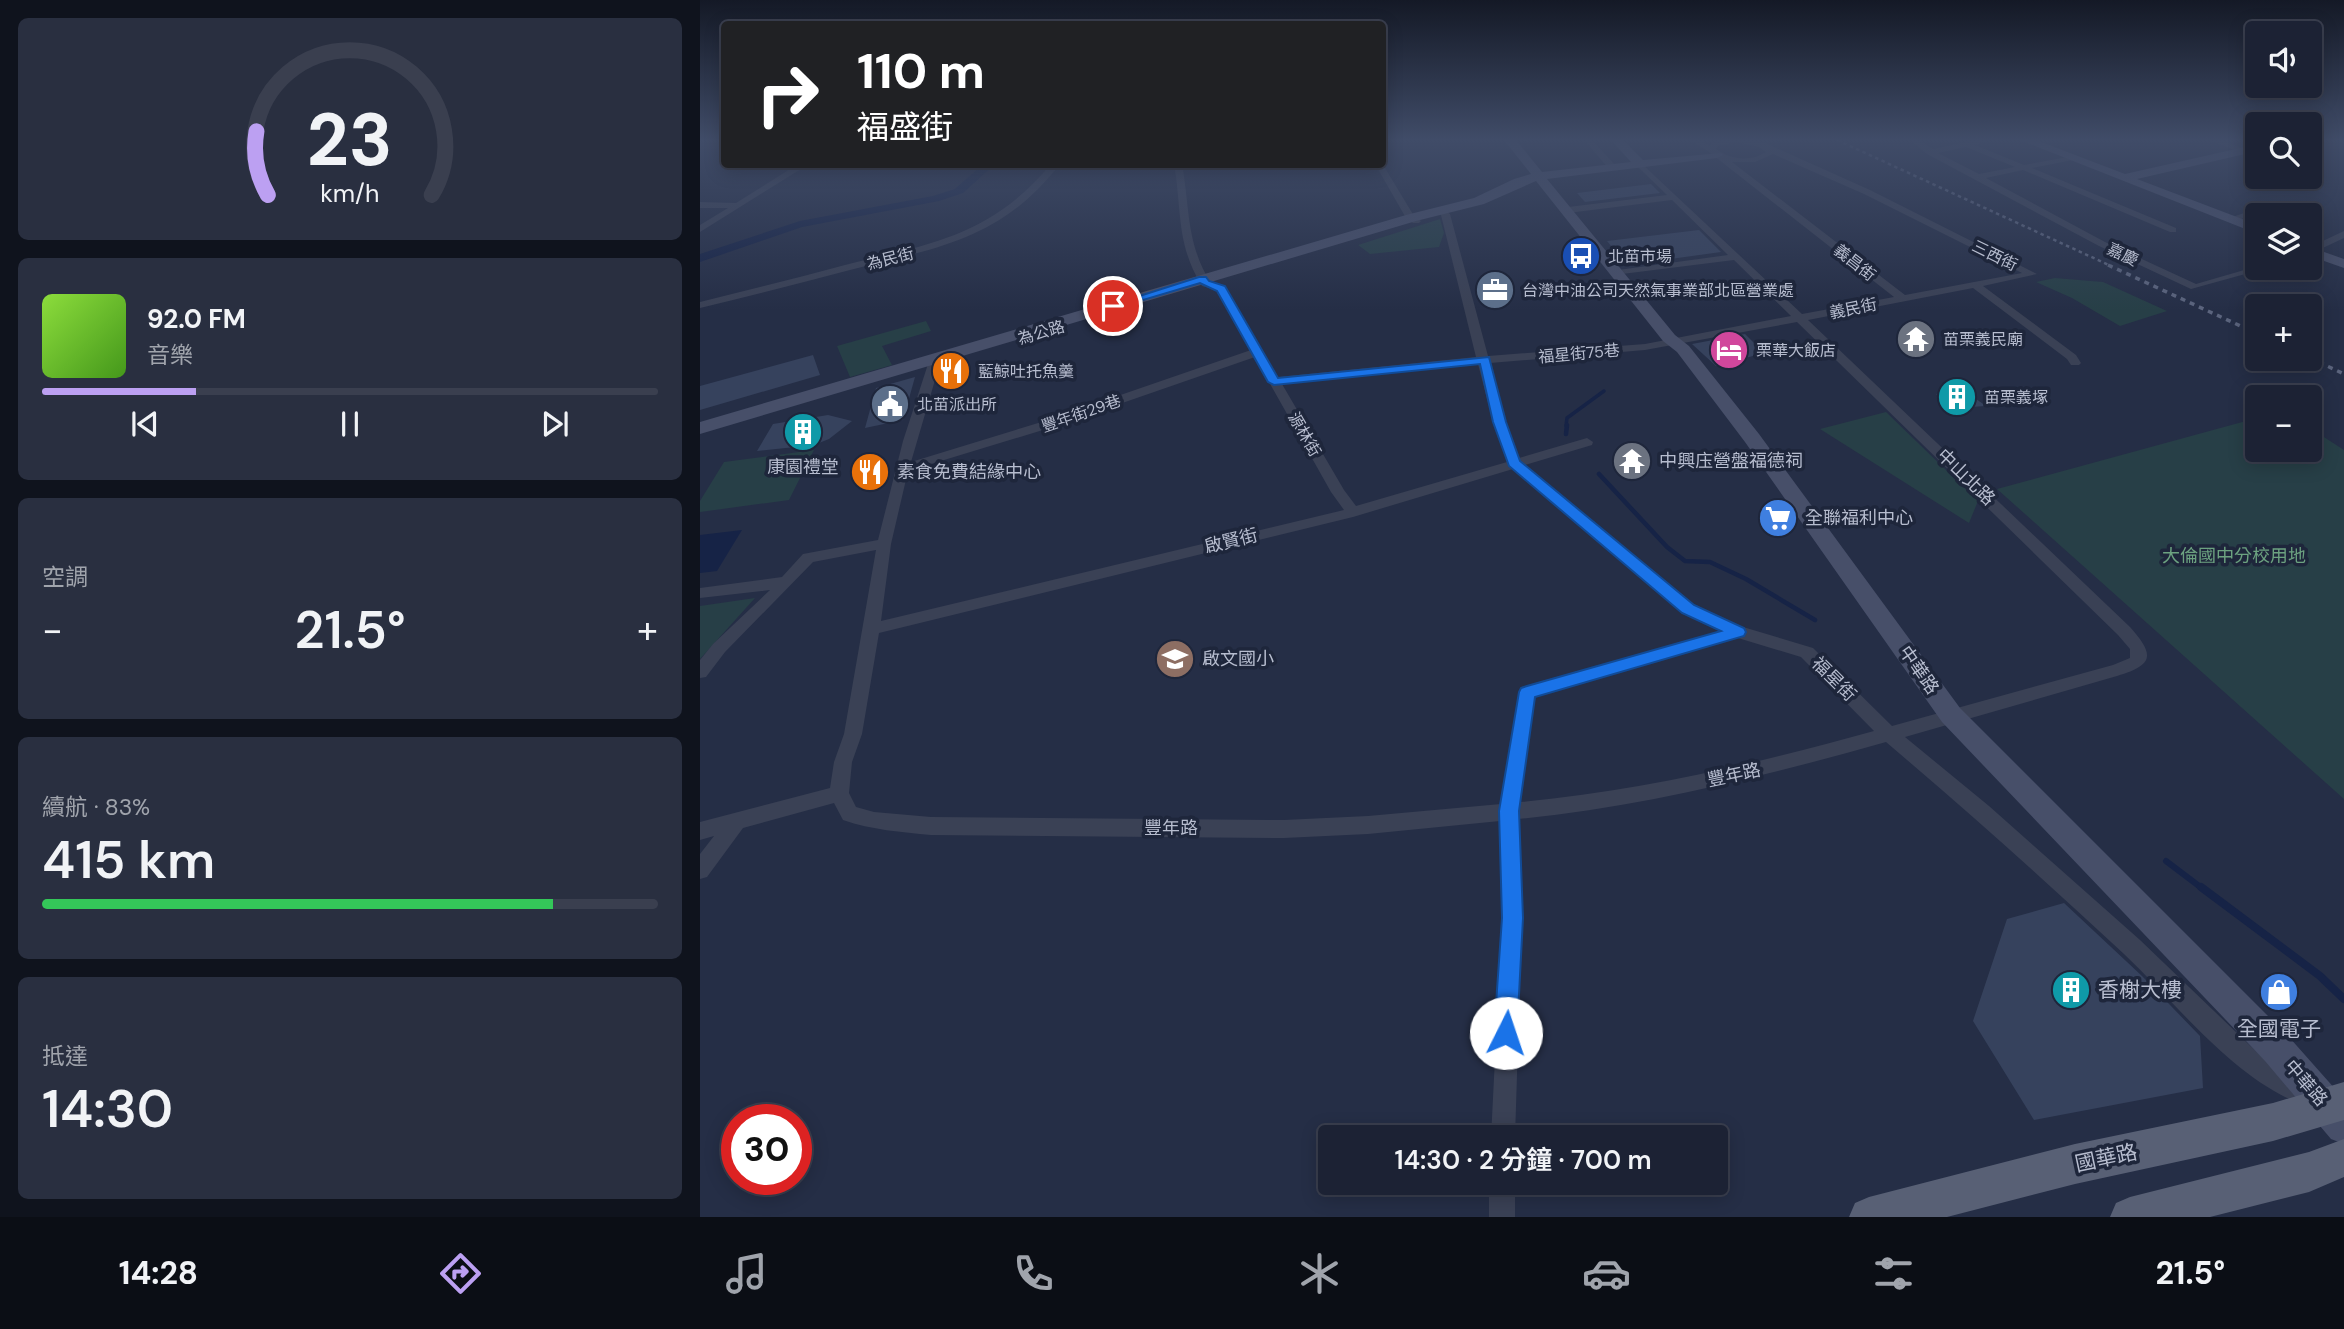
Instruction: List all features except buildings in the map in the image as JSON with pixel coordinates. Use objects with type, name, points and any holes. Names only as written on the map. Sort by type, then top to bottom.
[{"type":"main road","name":"國華路","points":[[1869,1217],[2075,1164],[2338,1111]]},
{"type":"main road","points":[[2130,1217],[2309,1172],[2344,1158]]},
{"type":"street","points":[[700,229],[748,197]]},
{"type":"street","name":"為民街","points":[[700,305],[950,242],[989,225],[1008,213],[1024,197]]},
{"type":"street","name":"源林街","points":[[1180,197],[1189,252],[1204,281],[1221,288],[1338,492],[1353,512]]},
{"type":"street","points":[[1399,197],[1413,220]]},
{"type":"street","name":"為公路","points":[[700,428],[933,362],[1488,197]]},
{"type":"street","name":"中華路","points":[[1557,197],[1673,342],[1683,349],[1751,437],[1951,715],[2338,1111]]},
{"type":"street","points":[[1568,210],[1674,197]]},
{"type":"street","name":"中山北路","points":[[1674,197],[1987,496],[2138,647],[2138,661],[2117,670],[1951,715]]},
{"type":"street","name":"義昌街","points":[[1770,197],[1902,299]]},
{"type":"street","name":"三西街","points":[[1877,197],[2032,274]]},
{"type":"street","name":"嘉慶","points":[[2015,197],[2102,244],[2195,287],[2245,273]]},
{"type":"street","points":[[2092,197],[2173,230]]},
{"type":"street","points":[[2174,197],[2245,225]]},
{"type":"street","points":[[700,205],[734,205]]},
{"type":"street","points":[[1169,214],[1181,212]]},
{"type":"street","name":"福星街","points":[[1443,212],[1485,360],[1499,422],[1514,463],[1688,609],[1738,632],[1807,652],[1890,735],[1982,811],[2122,938],[2255,1066],[2338,1111]]},
{"type":"street","points":[[2231,219],[2245,215]]},
{"type":"street","points":[[2322,245],[2344,234]]},
{"type":"street","points":[[2322,256],[2344,264]]},
{"type":"street","points":[[1618,273],[1735,257]]},
{"type":"street","name":"義民街","points":[[1673,342],[2032,274]]},
{"type":"street","points":[[1975,285],[2072,357],[2075,363]]},
{"type":"street","name":"福星街75巷","points":[[1274,382],[1673,342]]},
{"type":"street","name":"豐年街29巷","points":[[902,468],[1052,423],[1257,352]]},
{"type":"street","points":[[700,831],[839,794],[843,762],[853,734],[872,629],[884,544],[902,468],[933,362]]},
{"type":"street","name":"為公路","points":[[700,434],[842,388]]},
{"type":"street","name":"啟賢街","points":[[872,629],[1353,512],[1587,442]]},
{"type":"street","points":[[700,672],[719,648],[808,558],[884,544]]},
{"type":"street","points":[[700,593],[787,582]]},
{"type":"street","points":[[1504,1125],[1512,939],[1509,811],[1527,692],[1738,632]]},
{"type":"street","name":"豐年路","points":[[839,794],[850,814],[874,821],[931,826],[1013,829],[1284,829],[1368,825],[1568,806],[1680,787],[1763,769],[1890,735],[1951,715]]},
{"type":"street","points":[[700,870],[737,821]]},
{"type":"street","points":[[1502,1195],[1502,1217]]},
{"type":"green space","points":[[1440,219],[1444,233],[1439,247],[1370,254],[1358,245]]},
{"type":"green space","points":[[2055,278],[2103,282],[2167,311],[2120,326],[2072,298],[2036,282]]},
{"type":"green space","points":[[926,321],[931,331],[882,346],[892,365],[850,377],[837,346]]},
{"type":"green space","points":[[1886,412],[1978,501],[1969,523],[1820,429]]},
{"type":"green space","name":"大倫國中分校用地","points":[[2245,421],[2245,462],[2322,462],[2322,436],[2344,450],[2344,799],[1997,489]]},
{"type":"green space","points":[[814,450],[789,500],[700,512],[700,501],[724,462]]},
{"type":"green space","points":[[755,598],[700,659],[700,606]]},
{"type":"water","points":[[742,530],[717,571],[700,573],[700,535]]},
{"type":"waterway","points":[[700,258],[800,224],[942,197]]},
{"type":"waterway","points":[[1566,426],[1567,418],[1604,391]]},
{"type":"waterway","points":[[1566,434],[1567,425]]},
{"type":"waterway","points":[[1599,474],[1667,547],[1685,561],[1710,562],[1746,579],[1815,620]]},
{"type":"waterway","points":[[2166,861],[2203,889]]},
{"type":"waterway","points":[[2201,887],[2320,976],[2344,999]]},
{"type":"railway","points":[[1961,197],[2111,266]]},
{"type":"railway","points":[[2108,265],[2245,328]]},
{"type":"railway","points":[[2322,364],[2344,374]]},
{"type":"place","name":"北苗市場","points":[[1581,256]]},
{"type":"place","name":"台灣中油公司天然氣事業部北區營業處","points":[[1495,290]]},
{"type":"place","name":"苗栗義民廟","points":[[1916,339]]},
{"type":"place","name":"栗華大飯店","points":[[1729,350]]},
{"type":"place","name":"藍鯨吐托魚羹","points":[[951,371]]},
{"type":"place","name":"苗栗義塚","points":[[1957,397]]},
{"type":"place","name":"北苗派出所","points":[[890,404]]},
{"type":"place","name":"康園禮堂","points":[[803,432]]},
{"type":"place","name":"中興庒營盤福德祠","points":[[1632,461]]},
{"type":"place","name":"素食免費結緣中心","points":[[870,472]]},
{"type":"place","name":"全聯福利中心","points":[[1778,518]]},
{"type":"place","name":"啟文國小","points":[[1175,659]]},
{"type":"place","name":"香榭大樓","points":[[2071,990]]},
{"type":"place","name":"全國電子","points":[[2279,992]]},
{"type":"route","points":[[1113,306],[1203,279],[1206,284],[1221,288],[1274,382],[1485,360],[1499,422],[1514,463],[1632,565],[1688,609],[1738,632],[1527,692],[1509,811],[1512,939],[1506,1033]]}]
